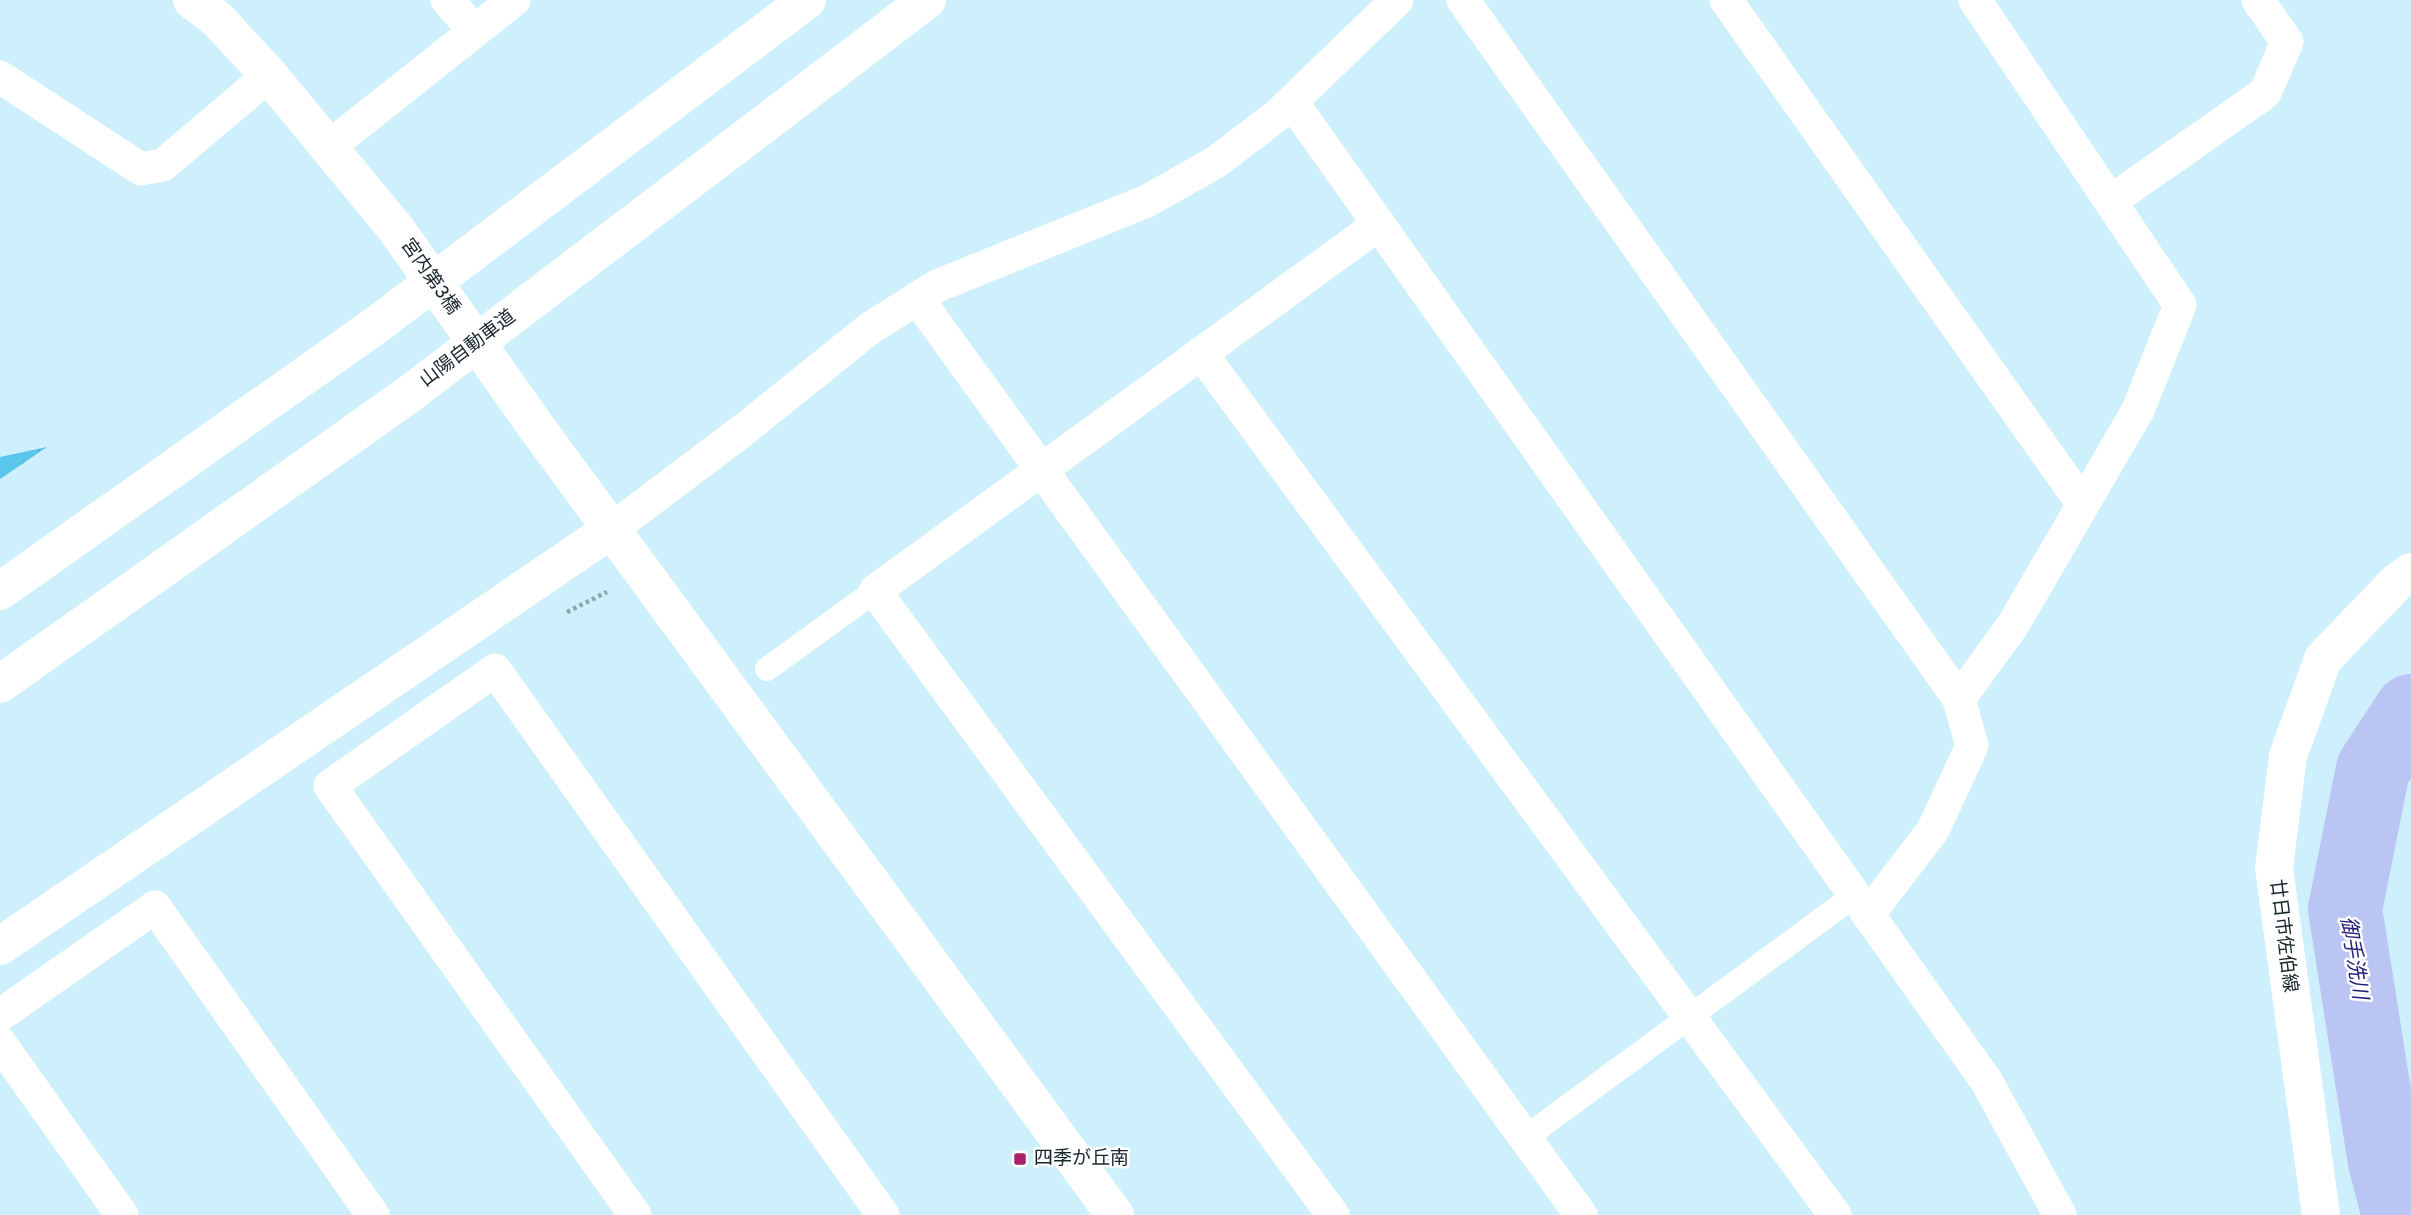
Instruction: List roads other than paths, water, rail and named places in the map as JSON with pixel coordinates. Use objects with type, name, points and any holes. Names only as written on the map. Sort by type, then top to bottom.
[{"type":"main road","name":"宮内第3橋","points":[[192,0],[217,19],[269,75],[396,229],[537,428],[1115,1215]]},
{"type":"main road","points":[[0,591],[375,326],[807,0]]},
{"type":"main road","name":"山陽自動車道","points":[[0,684],[408,395],[927,0]]},
{"type":"main road","points":[[0,946],[612,529]]},
{"type":"main road","name":"廿日市佐伯線","points":[[2321,1215],[2274,868],[2288,756],[2323,659],[2411,572]]},
{"type":"street","points":[[447,0],[474,30]]},
{"type":"street","points":[[330,146],[513,0]]},
{"type":"street","points":[[612,529],[746,428],[869,329],[917,298],[937,286],[1147,201],[1216,162],[1292,102],[1397,0]]},
{"type":"street","points":[[1462,0],[1959,699],[1972,746],[1933,830],[1861,905],[1689,1017],[1525,1138]]},
{"type":"street","points":[[1726,0],[2082,503]]},
{"type":"street","points":[[1959,699],[2013,625],[2138,410],[2180,305],[1975,0]]},
{"type":"street","points":[[2110,201],[2265,93],[2287,42],[2258,0]]},
{"type":"street","points":[[0,77],[141,169],[163,165],[269,75]]},
{"type":"street","points":[[1292,102],[1987,1082],[2060,1215]]},
{"type":"street","points":[[767,669],[1379,224]]},
{"type":"street","points":[[917,298],[1580,1215]]},
{"type":"street","points":[[1201,353],[1835,1215]]},
{"type":"street","points":[[875,591],[1333,1215]]},
{"type":"street","points":[[635,1215],[330,786],[495,670],[883,1215]]},
{"type":"street","points":[[0,1016],[155,907],[373,1215]]},
{"type":"street","points":[[0,1043],[122,1215]]},
{"type":"waterway","name":"御手洗川","points":[[2399,1215],[2385,1162],[2345,909],[2373,769],[2411,711]]},
{"type":"place","name":"四季が丘南","points":[[1020,1159]]}]
